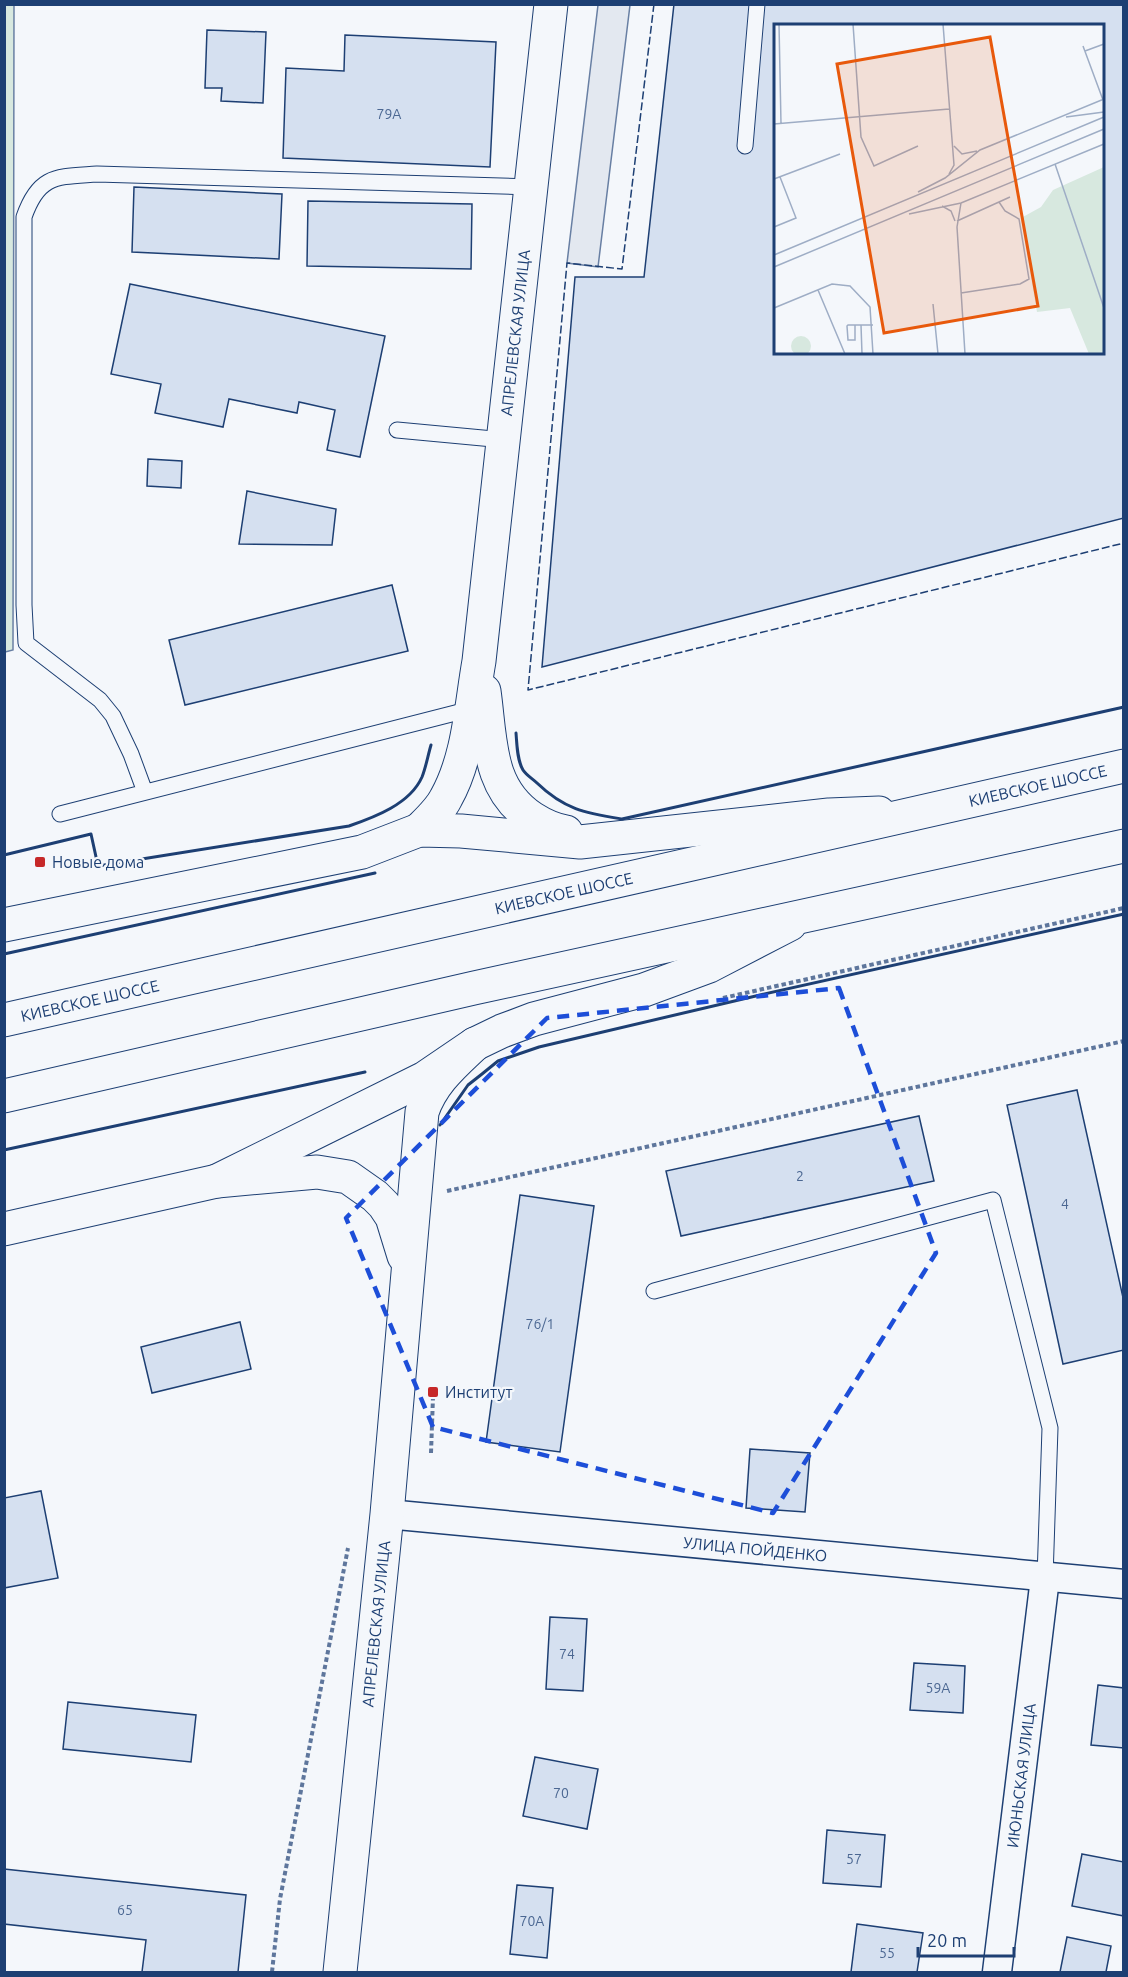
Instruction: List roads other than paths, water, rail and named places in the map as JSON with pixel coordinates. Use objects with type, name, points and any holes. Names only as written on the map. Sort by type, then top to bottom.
[{"type":"main road","name":"АПРЕЛЕВСКАЯ УЛИЦА","points":[[479,661],[551,4]]},
{"type":"main road","points":[[419,830],[437,812],[447,797],[464,749],[479,661]]},
{"type":"main road","points":[[479,661],[495,770],[501,787],[513,804],[545,827],[612,839]]},
{"type":"main road","name":"КИЕВСКОЕ ШОССЕ","points":[[4,1020],[1124,765]]},
{"type":"main road","points":[[4,925],[362,852],[419,830],[461,831],[580,842],[829,815],[914,812]]},
{"type":"main road","points":[[4,1096],[474,988],[1124,846]]},
{"type":"main road","points":[[217,1181],[425,1078],[475,1044],[502,1031],[534,1019],[644,990],[709,966],[808,915]]},
{"type":"main road","name":"АПРЕЛЕВСКАЯ УЛИЦА","points":[[340,1972],[387,1514],[422,1112],[426,1100],[441,1076],[475,1044]]},
{"type":"main road","points":[[4,1229],[217,1181],[317,1172],[348,1178],[375,1196],[392,1217],[409,1276]]},
{"type":"street","name":"УЛИЦА ПОЙДЕНКО","points":[[387,1514],[1124,1584]]},
{"type":"street","name":"ИЮНЬСКАЯ УЛИЦА","points":[[997,1972],[1045,1578]]},
{"type":"lane","points":[[746,146],[757,4]]},
{"type":"lane","points":[[145,792],[131,754],[113,716],[100,700],[26,644],[24,217],[30,199],[39,187],[61,177],[98,174],[532,187]]},
{"type":"lane","points":[[397,430],[504,440]]},
{"type":"lane","points":[[60,814],[471,710]]},
{"type":"lane","points":[[654,1291],[993,1200],[1050,1428],[1045,1578]]},
{"type":"place","name":"Новые дома","points":[[40,862]]},
{"type":"place","name":"Институт","points":[[433,1392]]}]
